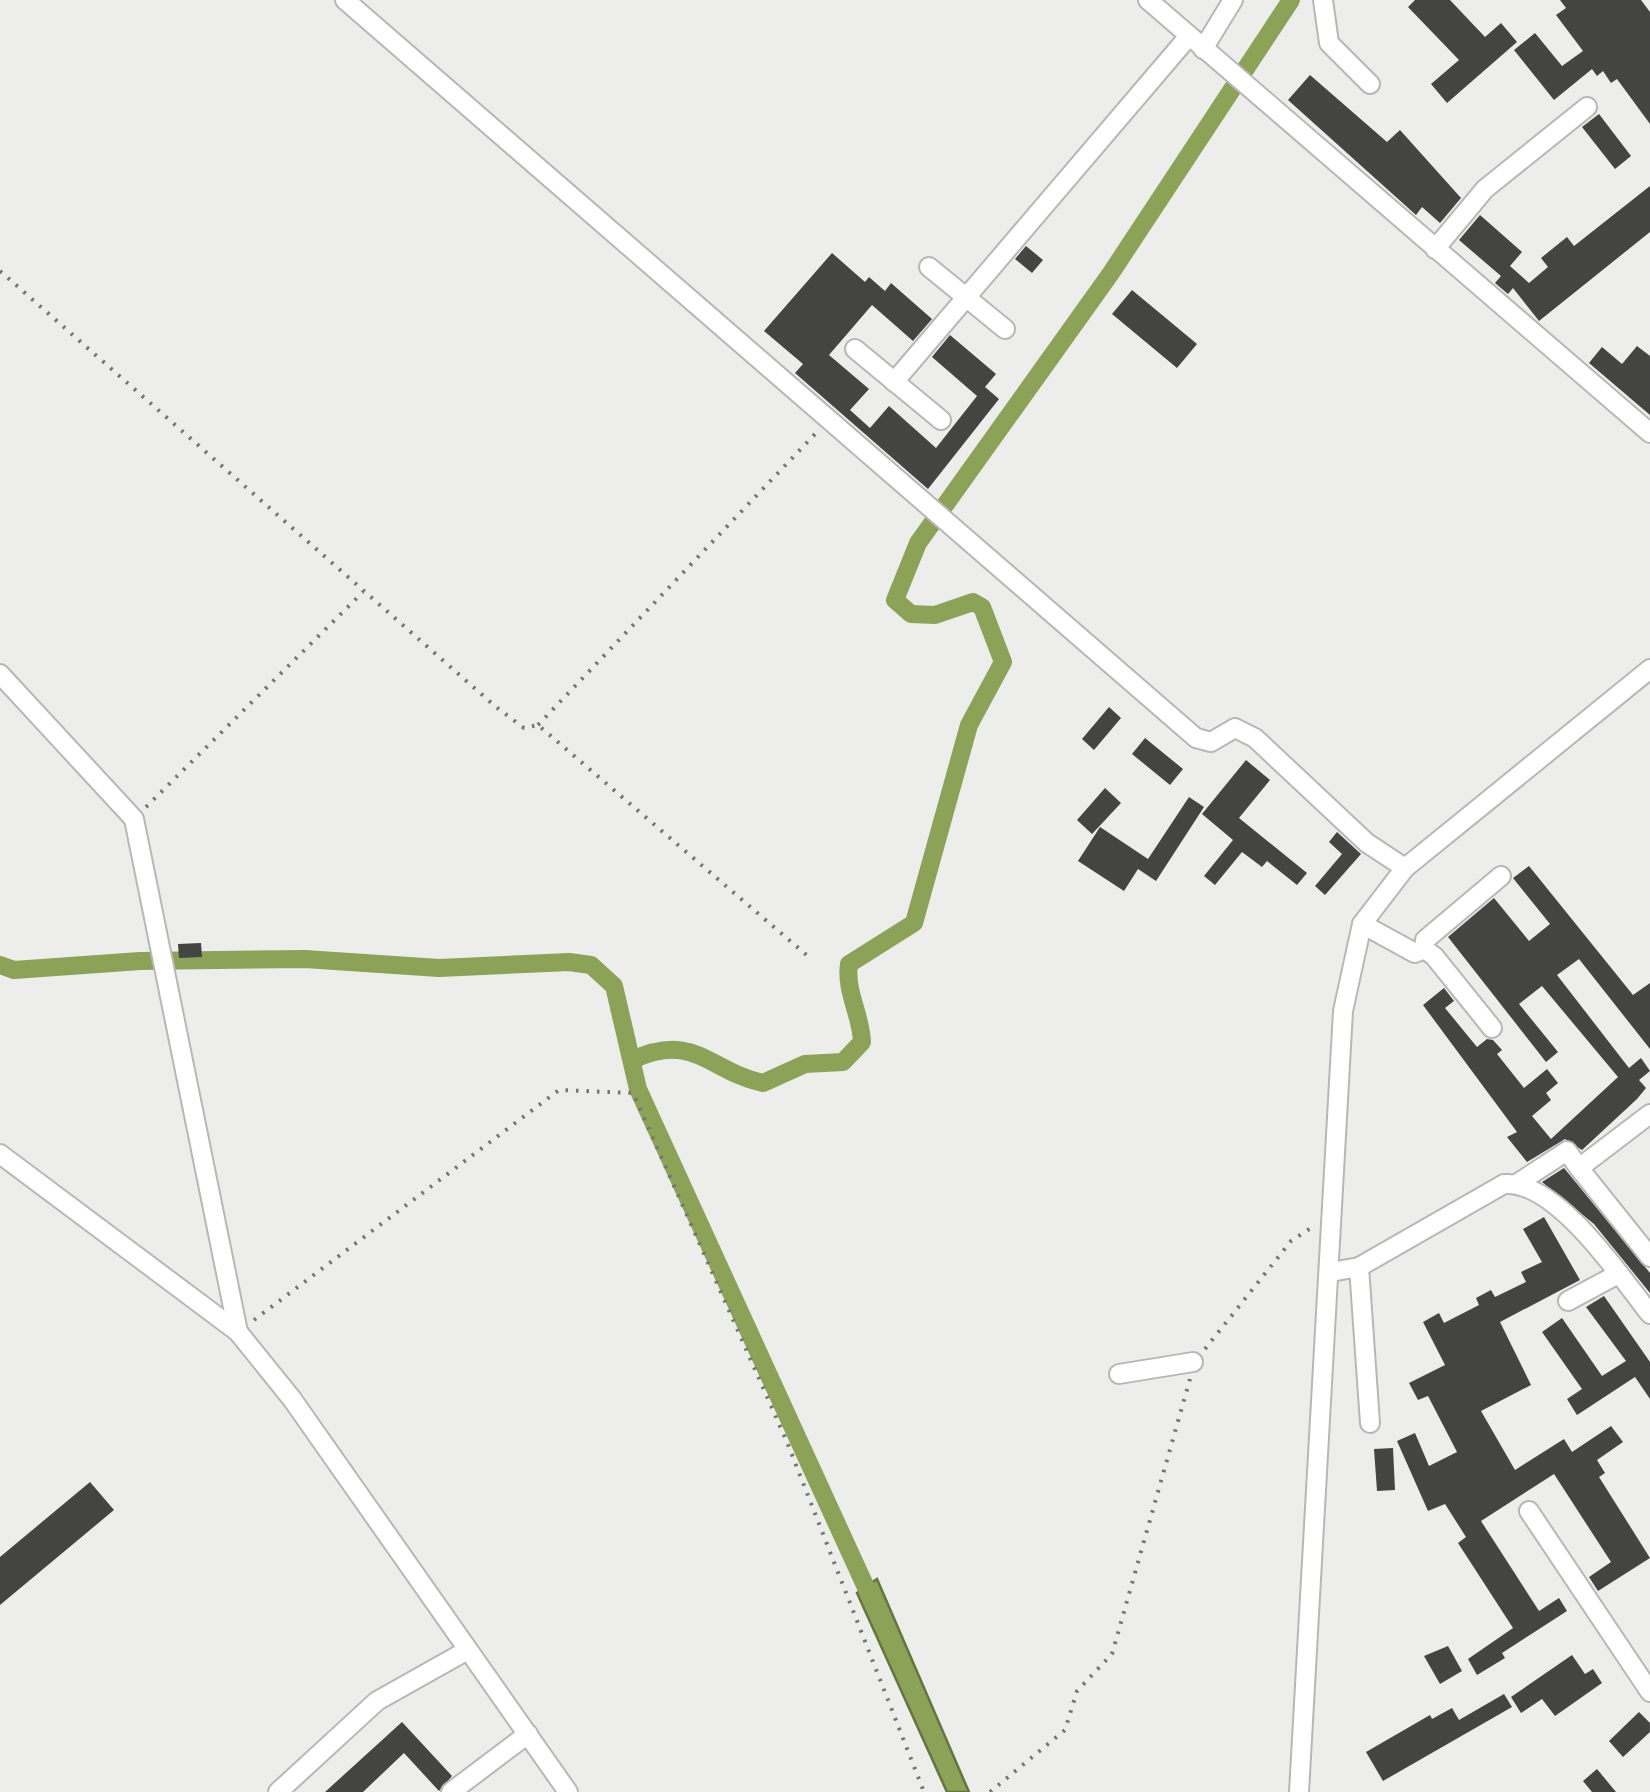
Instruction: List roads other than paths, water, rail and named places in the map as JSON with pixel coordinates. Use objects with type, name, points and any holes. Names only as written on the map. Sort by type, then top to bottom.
[{"type":"street","points":[[345,0],[1196,738],[1211,742],[1235,728],[1254,738],[1367,843],[1404,868]]},
{"type":"street","points":[[1148,0],[1650,433]]},
{"type":"street","points":[[894,382],[1017,234],[1233,0]]},
{"type":"street","points":[[1323,0],[1329,43],[1370,84]]},
{"type":"street","points":[[1435,249],[1484,189],[1587,107]]},
{"type":"street","points":[[929,267],[1005,330]]},
{"type":"street","points":[[855,349],[940,420]]},
{"type":"street","points":[[1299,1792],[1343,1011],[1362,924],[1404,868],[1649,673]]},
{"type":"street","points":[[0,674],[134,818],[164,950],[238,1332]]},
{"type":"street","points":[[1424,949],[1424,940],[1502,876]]},
{"type":"street","points":[[1362,924],[1415,952],[1424,949]]},
{"type":"street","points":[[1424,949],[1434,956],[1492,1028]]},
{"type":"street","points":[[1580,1168],[1649,1116]]},
{"type":"street","points":[[1331,1272],[1358,1267],[1504,1184],[1518,1182],[1567,1151],[1650,1257]]},
{"type":"street","points":[[0,1154],[238,1332],[292,1399],[568,1792]]},
{"type":"street","points":[[1518,1182],[1582,1229],[1650,1314]]},
{"type":"street","points":[[1358,1267],[1370,1422]]},
{"type":"street","points":[[1568,1301],[1618,1274]]},
{"type":"street","points":[[1119,1374],[1193,1362]]},
{"type":"street","points":[[1529,1510],[1650,1692]]},
{"type":"street","points":[[278,1792],[377,1701],[466,1651]]},
{"type":"street","points":[[451,1792],[528,1734]]},
{"type":"waterway","points":[[632,1060],[653,1052],[687,1051],[763,1083],[805,1064],[843,1062],[862,1042],[849,984],[849,964],[914,923],[969,725],[1003,662],[982,607],[973,602],[935,615],[911,614],[895,600],[918,543],[1111,273],[1291,0]]},
{"type":"waterway","points":[[0,965],[14,970],[140,961],[305,959],[439,968],[569,962],[591,965],[614,986],[638,1089],[874,1605]]}]
